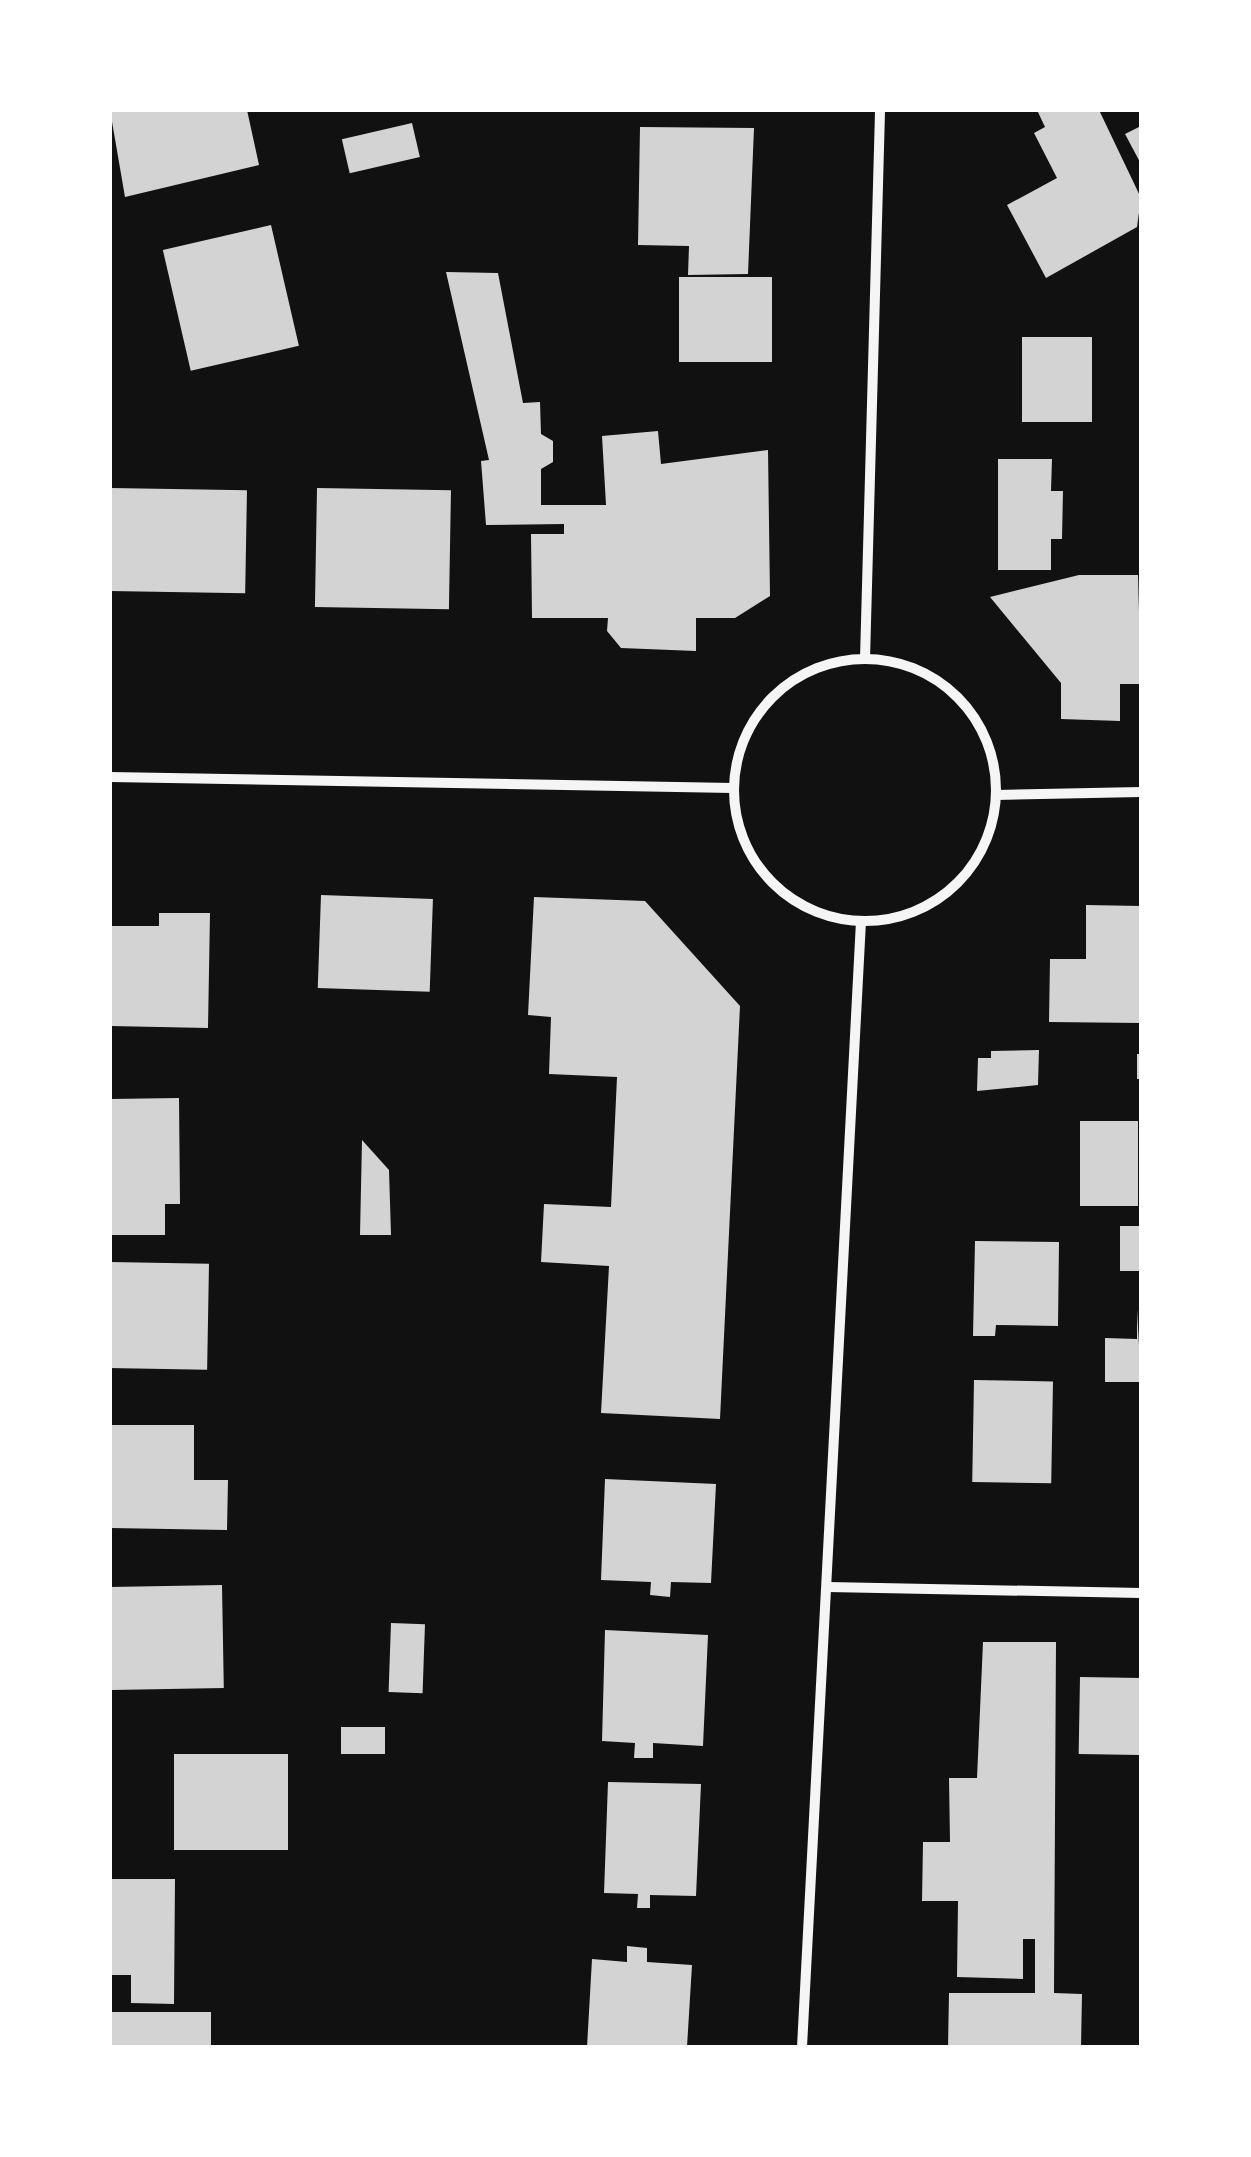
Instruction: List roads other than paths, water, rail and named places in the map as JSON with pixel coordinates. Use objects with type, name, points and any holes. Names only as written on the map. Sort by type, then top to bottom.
[{"type":"street","points":[[865,658],[880,110]]},
{"type":"street","points":[[865,658],[907,666],[944,685],[973,716],[992,753],[996,795],[989,836],[968,872],[938,900],[901,917],[860,922],[820,914],[784,894],[757,864],[739,829],[733,788],[740,748],[758,711],[788,683],[825,665],[865,658]]},
{"type":"street","points":[[110,777],[733,788]]},
{"type":"street","points":[[996,795],[1141,792]]},
{"type":"street","points":[[802,2047],[860,922]]},
{"type":"street","points":[[828,1587],[1141,1592]]}]
